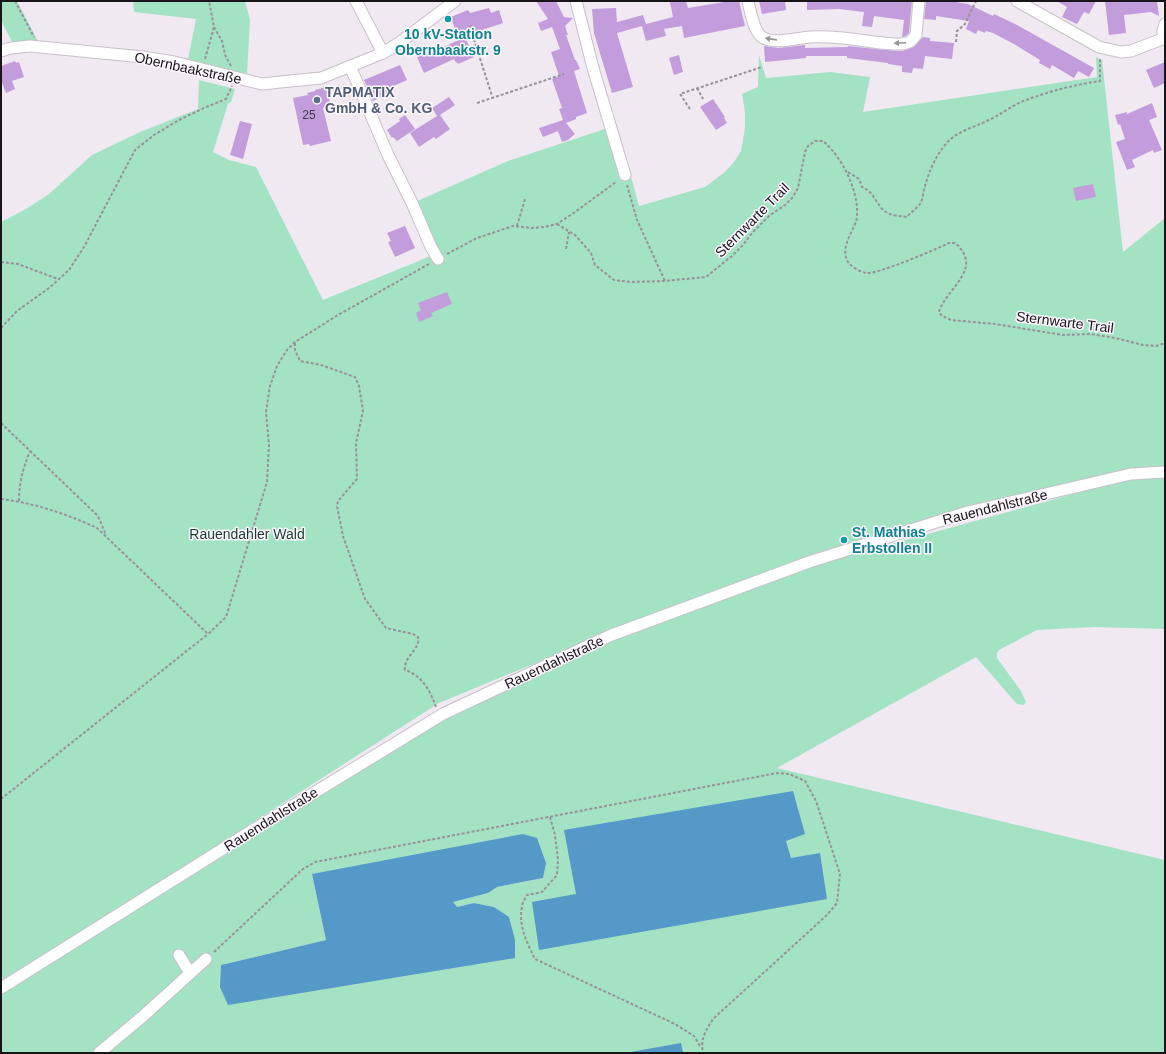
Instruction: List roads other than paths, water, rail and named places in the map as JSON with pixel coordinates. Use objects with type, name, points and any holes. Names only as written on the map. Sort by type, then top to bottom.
[{"type":"street","points":[[356,1],[383,53]]},
{"type":"street","name":"Obernbaakstraße","points":[[1,51],[23,46],[39,46],[143,57],[174,62],[262,84],[290,82],[321,78],[383,53],[399,44],[455,1]]},
{"type":"street","points":[[576,1],[614,155],[625,175]]},
{"type":"street","points":[[748,1],[757,33],[760,37],[766,39],[774,41],[811,37],[836,37],[897,44],[908,43],[916,34],[919,1]]},
{"type":"street","points":[[1017,1],[1100,47],[1121,52],[1131,52],[1165,39],[1163,31],[1165,24]]},
{"type":"street","points":[[350,66],[388,155],[438,259]]},
{"type":"street","name":"Rauendahlstraße","points":[[1,988],[260,826],[440,716],[610,636],[809,562],[968,512],[1131,474],[1165,472]]},
{"type":"street","points":[[179,955],[190,973]]},
{"type":"street","points":[[99,1053],[142,1017],[206,959]]},
{"type":"water","points":[[793,791],[805,834],[786,841],[791,858],[820,853],[827,899],[539,950],[532,902],[576,894],[564,830]]},
{"type":"water","points":[[523,834],[537,838],[546,863],[543,878],[497,887],[488,893],[453,902],[457,907],[474,903],[494,907],[509,917],[515,940],[515,958],[228,1005],[220,987],[221,965],[326,940],[312,874]]},
{"type":"water","points":[[681,1043],[683,1053],[625,1053]]},
{"type":"place","name":"10 kV-Station Obernbaakstr. 9","points":[[448,19]]},
{"type":"place","name":"TAPMATIX GmbH & Co. KG","points":[[317,100]]},
{"type":"place","name":"St. Mathias Erbstollen II","points":[[844,540]]},
{"type":"park label","name":"Rauendahler Wald","points":[[247,534]]}]
